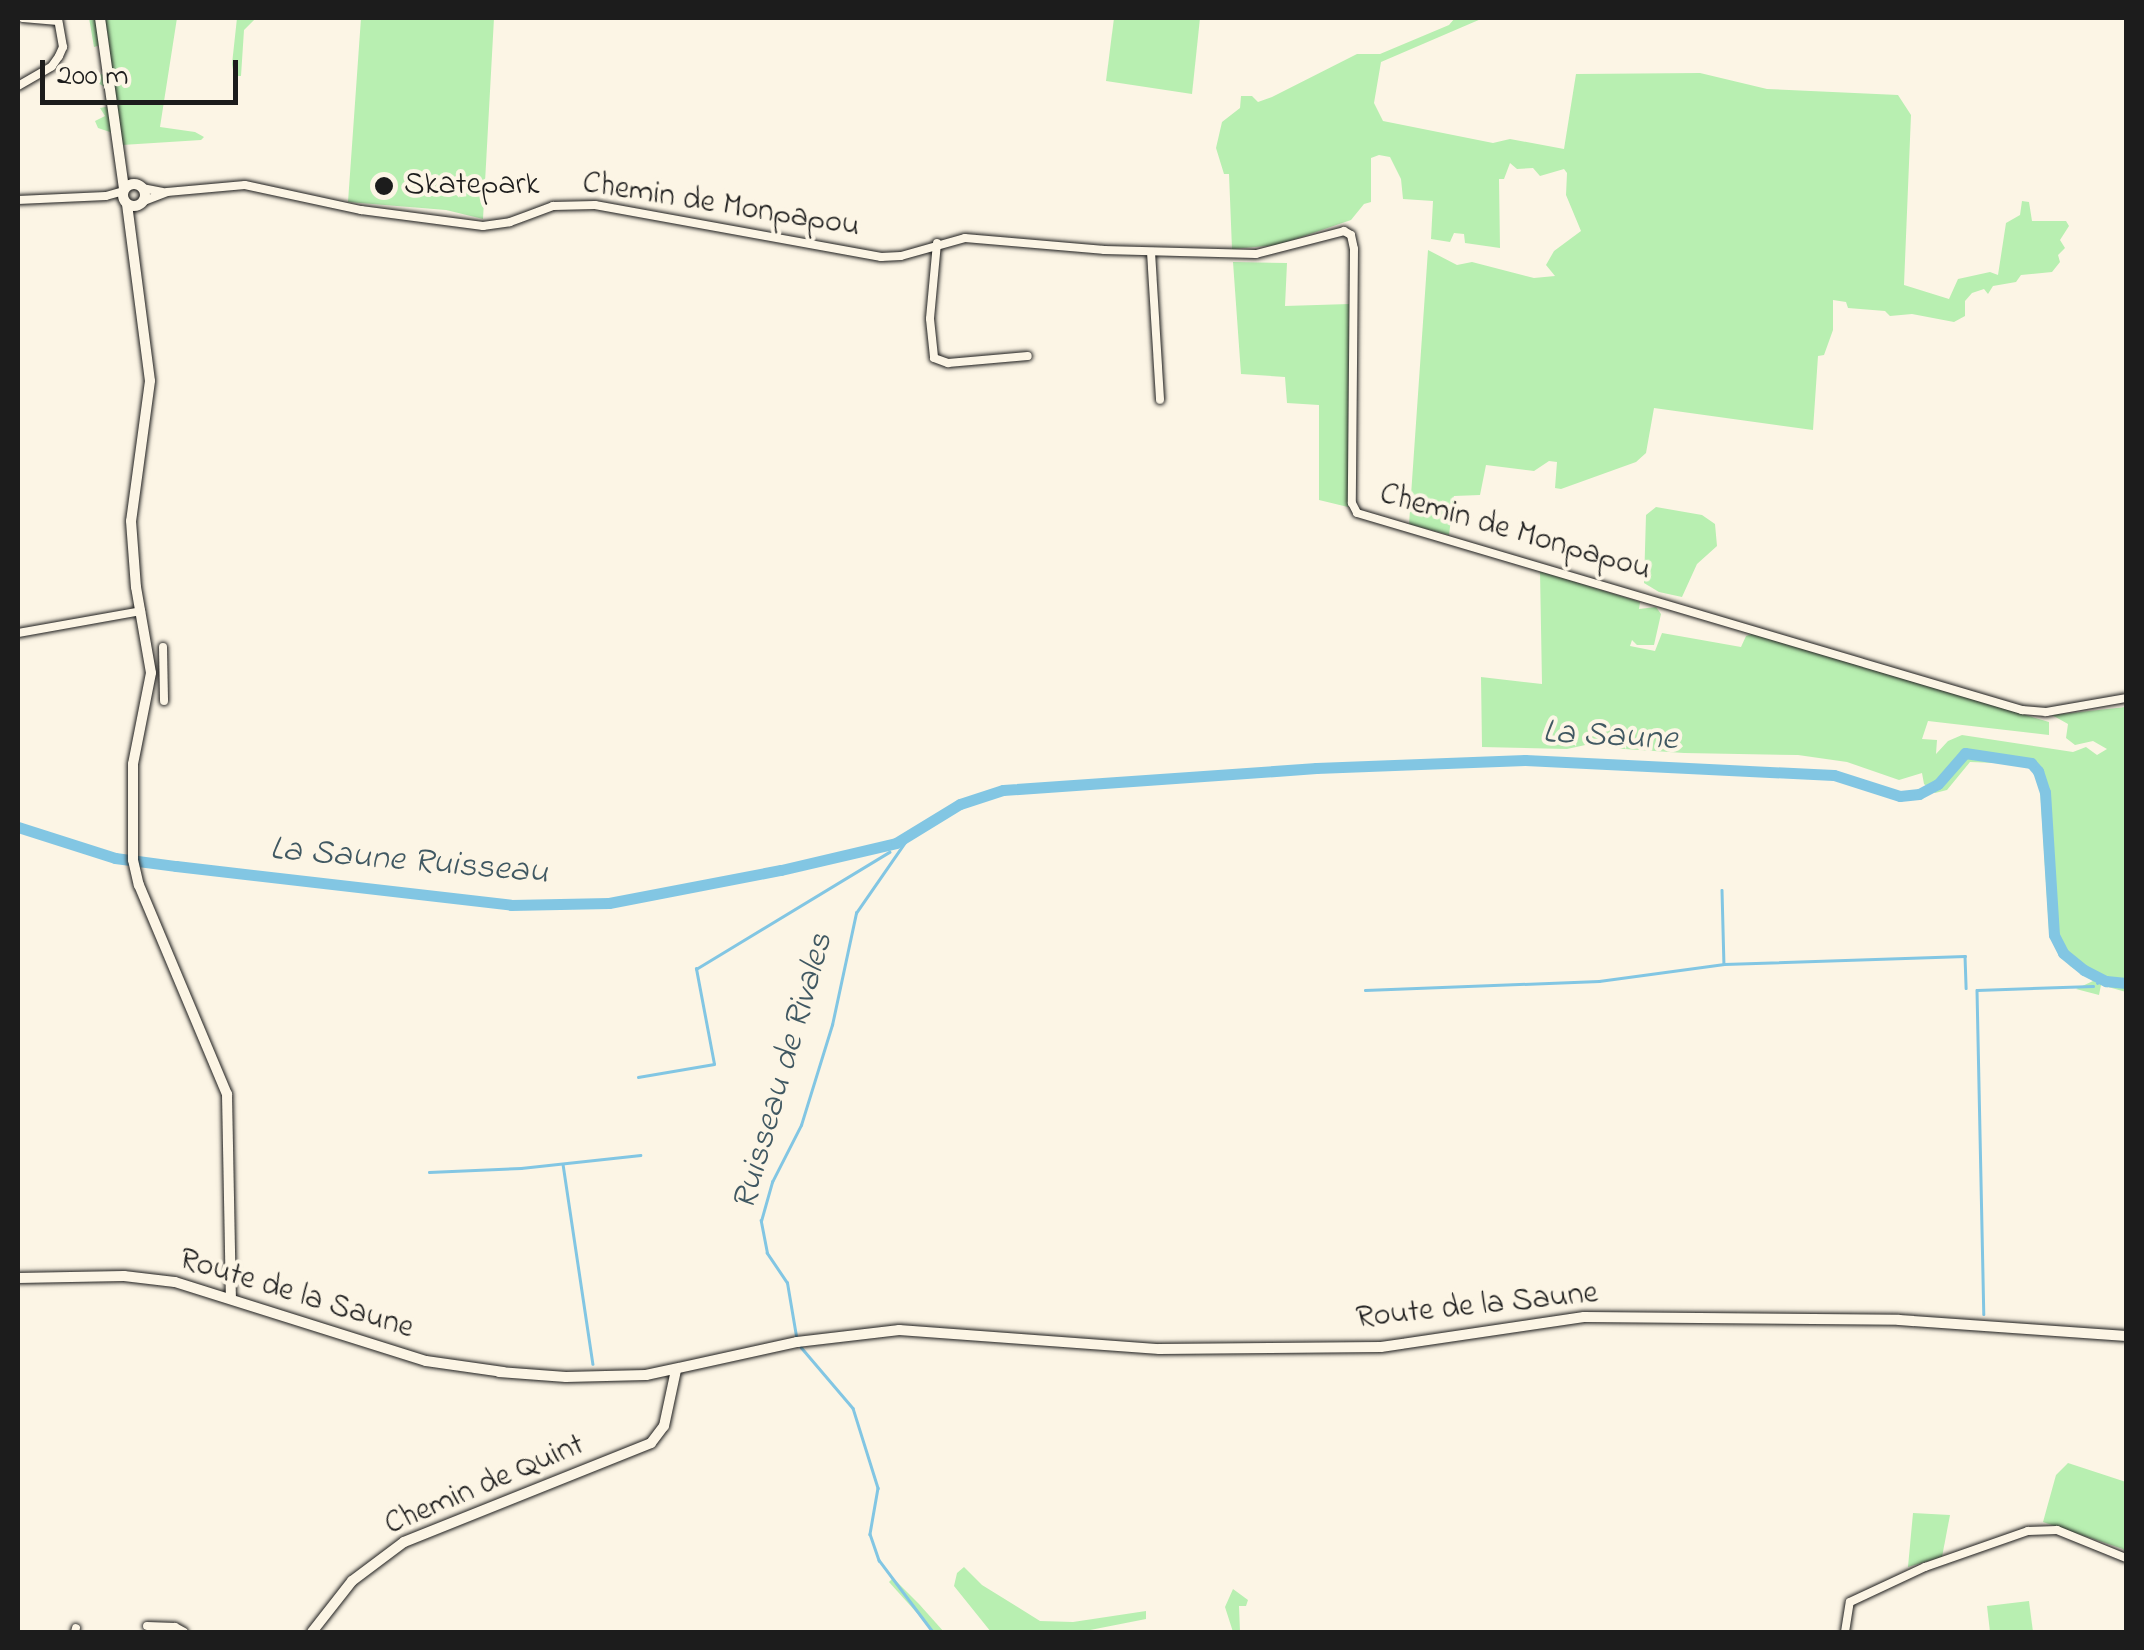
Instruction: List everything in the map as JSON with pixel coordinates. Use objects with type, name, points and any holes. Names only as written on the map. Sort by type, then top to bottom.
[{"type":"street","points":[[18,86],[52,66],[63,47],[58,19],[23,18]]},
{"type":"street","points":[[100,18],[122,164],[132,195],[132,227],[149,357],[131,521],[151,673],[133,764],[135,871],[218,1067],[228,1101],[231,1298]]},
{"type":"street","name":"Chemin de Monpapou","points":[[18,200],[256,186],[348,207],[484,226],[510,222],[553,206],[595,205],[881,257],[901,256],[937,243],[988,238],[1151,252],[1256,254],[1288,249],[1330,232],[1351,236],[1352,503],[1360,514],[2022,710],[2046,712],[2126,698]]},
{"type":"street","points":[[937,243],[930,320],[934,358],[948,363],[1028,356]]},
{"type":"street","points":[[1151,252],[1160,400]]},
{"type":"street","points":[[18,633],[142,611]]},
{"type":"street","points":[[163,647],[164,701]]},
{"type":"street","points":[[151,673],[164,673]]},
{"type":"street","points":[[216,1292],[230,1262]]},
{"type":"street","name":"Route de la Saune","points":[[18,1278],[138,1276],[216,1292],[426,1361],[499,1372],[595,1378],[670,1369],[853,1334],[933,1330],[1138,1349],[1368,1347],[1550,1320],[1597,1317],[1900,1320],[2126,1336]]},
{"type":"street","name":"Chemin de Quint","points":[[312,1632],[352,1581],[404,1542],[651,1443],[664,1426],[671,1391],[670,1369]]},
{"type":"street","points":[[1845,1632],[1848,1604],[1925,1567],[2035,1529],[2057,1530],[2126,1558]]},
{"type":"street","points":[[147,1626],[175,1626],[184,1632]]},
{"type":"green space","points":[[89,18],[177,18],[160,127],[195,132],[204,137],[201,140],[122,145],[119,135],[98,128],[95,121],[105,116],[100,108],[111,106],[108,89],[93,80],[96,73],[105,75],[110,54],[107,31],[101,45],[94,47]]},
{"type":"green space","points":[[237,18],[256,18],[244,30],[241,76],[234,76],[232,64]]},
{"type":"green space","points":[[361,18],[494,18],[483,219],[446,210],[348,202]]},
{"type":"green space","points":[[1114,18],[1200,18],[1192,94],[1106,81]]},
{"type":"green space","points":[[1455,18],[1481,19],[1381,62],[1374,103],[1383,121],[1493,143],[1510,139],[1564,149],[1576,74],[1700,73],[1767,89],[1898,95],[1911,115],[1904,285],[1949,299],[1958,279],[1990,272],[1998,275],[2006,223],[2020,215],[2022,201],[2029,202],[2032,221],[2066,221],[2069,226],[2060,240],[2065,248],[2058,255],[2060,262],[2052,272],[2021,275],[2016,282],[1993,286],[1988,294],[1984,289],[1972,293],[1965,301],[1965,316],[1954,322],[1912,314],[1890,316],[1885,311],[1848,308],[1846,302],[1833,300],[1833,330],[1824,355],[1818,356],[1813,430],[1654,408],[1646,453],[1636,462],[1561,489],[1555,488],[1557,462],[1549,461],[1534,471],[1486,465],[1480,495],[1454,496],[1449,535],[1409,524],[1428,250],[1457,265],[1472,262],[1534,278],[1555,276],[1546,265],[1554,251],[1581,231],[1566,195],[1567,173],[1564,169],[1540,176],[1533,168],[1517,169],[1510,163],[1504,179],[1499,179],[1500,248],[1465,243],[1464,234],[1454,233],[1450,242],[1431,239],[1433,201],[1403,199],[1401,179],[1390,157],[1379,155],[1371,158],[1371,202],[1364,204],[1351,220],[1278,245],[1232,249],[1229,174],[1224,174],[1216,148],[1222,122],[1240,108],[1241,96],[1252,96],[1258,102],[1272,97],[1357,54],[1380,54],[1449,25]]},
{"type":"green space","points":[[1233,262],[1287,263],[1285,306],[1349,304],[1348,507],[1319,500],[1319,405],[1287,403],[1285,377],[1241,374]]},
{"type":"green space","points":[[1656,507],[1702,515],[1715,524],[1717,546],[1697,564],[1682,597],[1659,592],[1644,583],[1646,515]]},
{"type":"green space","points":[[1540,571],[1640,602],[1639,609],[1656,607],[1661,614],[1654,645],[1637,645],[1632,640],[1630,646],[1655,651],[1662,633],[1741,647],[1746,636],[1752,634],[2049,722],[2049,735],[1928,721],[1922,739],[1937,740],[1936,754],[1948,741],[1962,735],[2073,752],[2086,747],[2097,755],[2107,749],[2093,741],[2075,745],[2066,738],[2068,724],[2052,715],[2126,707],[2126,992],[2101,985],[2099,995],[2076,989],[2093,981],[2070,966],[2055,946],[2049,930],[2040,788],[2033,769],[2023,764],[1970,762],[1947,790],[1935,793],[1924,784],[1922,773],[1899,780],[1847,762],[1798,755],[1684,753],[1610,748],[1599,742],[1567,749],[1482,747],[1481,677],[1542,684]]},
{"type":"green space","points":[[2068,1463],[2126,1482],[2126,1555],[2123,1549],[2043,1522],[2056,1475]]},
{"type":"green space","points":[[1913,1513],[1950,1515],[1942,1557],[1908,1567]]},
{"type":"green space","points":[[964,1567],[982,1585],[1040,1621],[1073,1622],[1146,1611],[1146,1619],[1080,1632],[991,1632],[954,1586],[957,1573]]},
{"type":"green space","points":[[893,1578],[944,1632],[934,1632],[889,1582]]},
{"type":"green space","points":[[1233,1589],[1248,1600],[1246,1606],[1239,1606],[1240,1632],[1233,1632],[1225,1607]]},
{"type":"green space","points":[[2029,1601],[2033,1632],[1990,1632],[1987,1606]]},
{"type":"waterway","name":"La Saune","points":[[18,827],[115,858],[176,866],[511,905],[609,903],[896,843],[960,804],[1003,790],[1316,768],[1525,760],[1834,775],[1900,796],[1919,794],[1938,784],[1965,753],[2031,763],[2038,771],[2045,792],[2054,935],[2063,953],[2084,970],[2106,981],[2126,983]]},
{"type":"waterway","name":"Ruisseau de Rivales","points":[[796,1336],[787,1283],[767,1253],[761,1221],[772,1182],[801,1125],[832,1025],[856,913],[912,832]]},
{"type":"waterway","points":[[638,1077],[714,1064],[696,969],[889,852]]},
{"type":"waterway","points":[[1722,890],[1724,964]]},
{"type":"waterway","points":[[1365,990],[1599,981],[1724,964],[1965,956],[1966,988]]},
{"type":"waterway","name":"La Saune","points":[[2097,983],[2103,979]]},
{"type":"waterway","points":[[1977,990],[2093,986]]},
{"type":"waterway","points":[[1977,990],[1984,1314]]},
{"type":"waterway","points":[[429,1172],[521,1168],[640,1155]]},
{"type":"waterway","points":[[563,1164],[593,1364]]},
{"type":"waterway","name":"Ruisseau de Rivales","points":[[801,1347],[853,1408],[878,1488],[870,1534],[879,1560],[933,1632]]},
{"type":"place","name":"Skatepark","points":[[384,186]]},
{"type":"water label","name":"La Saune Ruisseau","points":[[409,862]]}]
